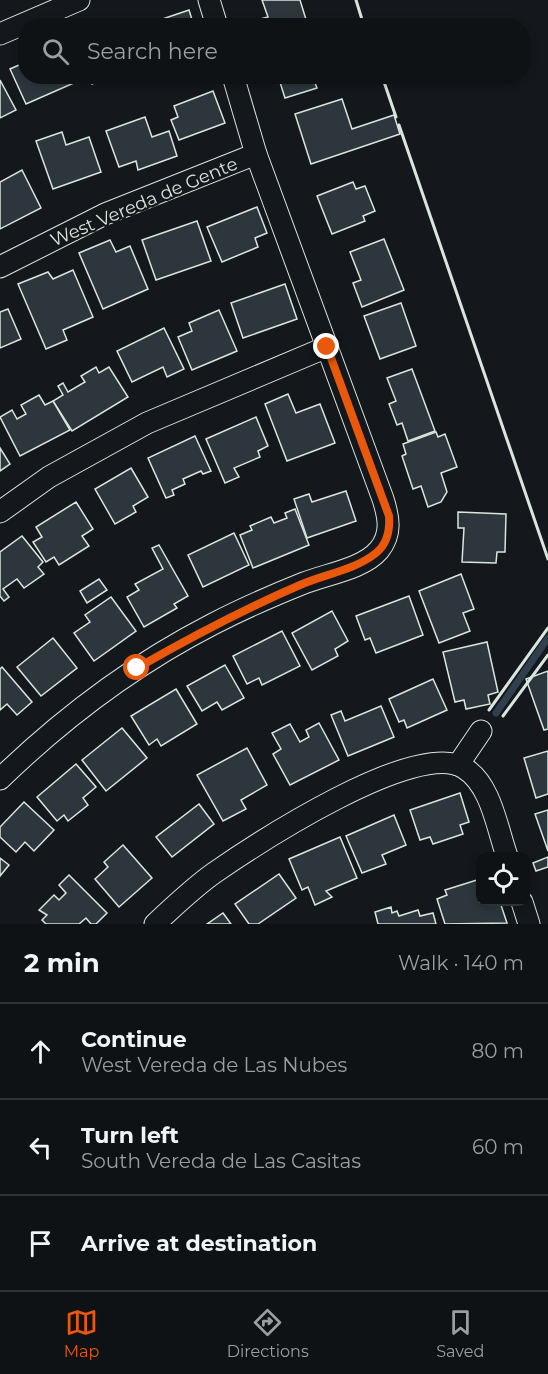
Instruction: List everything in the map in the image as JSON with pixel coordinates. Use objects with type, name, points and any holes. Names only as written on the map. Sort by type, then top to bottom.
[{"type":"street","points":[[37,18],[79,0]]},
{"type":"street","points":[[209,0],[215,18]]},
{"type":"street","points":[[0,34],[18,26]]},
{"type":"street","points":[[0,779],[81,708],[137,668],[213,624],[303,584],[364,561],[378,551],[390,527],[389,516],[256,154],[235,84]]},
{"type":"street","name":"West Vereda de Gente","points":[[0,267],[105,214],[256,154]]},
{"type":"street","points":[[0,512],[49,477],[147,423],[327,347]]},
{"type":"street","points":[[458,765],[481,731]]},
{"type":"street","points":[[155,924],[212,875],[313,810],[424,763],[438,761],[458,765],[476,778],[484,789],[506,852]]},
{"type":"street","points":[[523,906],[529,924]]},
{"type":"building","points":[[262,0],[300,0],[306,18],[264,18],[268,17]]},
{"type":"building","points":[[189,10],[192,18],[166,18]]},
{"type":"building","points":[[18,66],[18,84],[71,84],[26,104],[10,69]]},
{"type":"building","points":[[0,80],[16,110],[0,118]]},
{"type":"building","points":[[281,84],[315,84],[317,88],[285,98]]},
{"type":"building","points":[[213,91],[225,123],[179,140],[171,120],[178,117],[174,106]]},
{"type":"building","points":[[342,99],[352,129],[394,115],[400,134],[311,164],[295,114]]},
{"type":"building","points":[[145,117],[152,137],[169,131],[177,156],[138,170],[136,161],[119,167],[106,131]]},
{"type":"building","points":[[62,132],[66,145],[89,137],[101,172],[53,189],[36,141]]},
{"type":"building","points":[[22,170],[41,208],[0,229],[0,182]]},
{"type":"building","points":[[353,182],[356,189],[365,186],[375,211],[363,216],[365,221],[332,234],[317,196]]},
{"type":"building","points":[[257,207],[267,233],[255,238],[258,247],[222,262],[207,227]]},
{"type":"building","points":[[197,221],[211,261],[156,280],[142,240]]},
{"type":"building","points":[[384,239],[404,290],[362,307],[353,283],[361,280],[350,252]]},
{"type":"building","points":[[110,240],[116,252],[130,246],[148,289],[103,309],[79,253]]},
{"type":"building","points":[[73,270],[93,317],[63,330],[67,340],[46,349],[18,284],[48,272],[53,279]]},
{"type":"building","points":[[285,284],[297,319],[243,338],[231,303]]},
{"type":"building","points":[[401,303],[416,346],[380,359],[364,316]]},
{"type":"building","points":[[8,309],[21,339],[0,348],[0,312]]},
{"type":"building","points":[[219,310],[237,351],[192,370],[178,337],[192,331],[189,323]]},
{"type":"building","points":[[164,328],[184,369],[167,377],[163,367],[132,382],[117,351]]},
{"type":"building","points":[[96,367],[99,373],[109,367],[128,397],[72,431],[53,401],[63,395],[58,386],[63,383],[68,392],[85,382],[81,376]]},
{"type":"building","points":[[412,369],[435,431],[408,441],[402,423],[397,425],[389,404],[396,401],[387,378]]},
{"type":"building","points":[[288,394],[296,413],[320,404],[335,443],[287,461],[265,404]]},
{"type":"building","points":[[39,395],[45,405],[53,401],[70,430],[20,456],[0,417],[12,410],[17,419],[26,414],[21,405]]},
{"type":"building","points":[[256,417],[268,446],[258,451],[260,457],[234,468],[239,477],[225,483],[206,439]]},
{"type":"building","points":[[436,432],[438,437],[445,434],[457,467],[441,473],[447,492],[441,502],[428,507],[421,486],[413,489],[402,456],[406,454],[403,444]]},
{"type":"building","points":[[195,436],[211,471],[203,474],[201,471],[183,479],[185,484],[172,490],[174,495],[166,498],[148,458]]},
{"type":"building","points":[[0,448],[10,464],[0,471]]},
{"type":"building","points":[[131,468],[148,497],[133,506],[136,512],[115,524],[95,489]]},
{"type":"building","points":[[346,491],[356,521],[307,538],[294,499],[309,494],[312,502]]},
{"type":"building","points":[[76,502],[93,529],[82,536],[89,546],[59,565],[54,557],[46,562],[33,542],[42,537],[36,527]]},
{"type":"building","points":[[295,509],[309,545],[253,568],[240,535],[252,530],[250,526],[271,517],[274,523],[287,518],[285,513]]},
{"type":"building","points":[[458,512],[506,514],[505,552],[497,552],[496,563],[462,562],[464,528],[458,528]]},
{"type":"building","points":[[234,533],[249,565],[203,587],[188,555]]},
{"type":"building","points":[[22,536],[43,562],[38,567],[44,574],[24,588],[17,579],[3,589],[9,597],[4,601],[0,596],[0,552]]},
{"type":"building","points":[[159,545],[188,596],[174,604],[177,608],[144,627],[127,597],[139,590],[135,584],[163,569],[152,548]]},
{"type":"building","points":[[461,574],[474,609],[463,613],[470,631],[439,643],[419,591]]},
{"type":"building","points":[[99,579],[107,590],[87,603],[80,591]]},
{"type":"building","points":[[409,596],[423,635],[376,653],[370,638],[365,640],[356,616]]},
{"type":"building","points":[[111,597],[136,631],[94,661],[74,633],[90,622],[85,615]]},
{"type":"building","points":[[332,611],[348,641],[335,649],[338,656],[312,670],[292,633]]},
{"type":"building","points":[[282,631],[300,666],[262,685],[259,678],[247,684],[233,656]]},
{"type":"building","points":[[53,638],[77,668],[41,696],[17,667]]},
{"type":"building","points":[[487,642],[498,692],[488,695],[490,704],[466,709],[464,700],[455,702],[443,652]]},
{"type":"building","points":[[225,665],[244,698],[222,710],[217,702],[202,711],[187,686]]},
{"type":"building","points":[[2,667],[32,702],[17,715],[7,704],[0,710],[0,669]]},
{"type":"building","points":[[548,671],[548,729],[544,730],[526,679]]},
{"type":"building","points":[[433,679],[447,710],[407,728],[404,720],[399,722],[389,699]]},
{"type":"building","points":[[176,689],[197,724],[161,746],[157,739],[149,745],[131,716]]},
{"type":"building","points":[[381,706],[394,737],[348,756],[331,715],[341,711],[345,721]]},
{"type":"building","points":[[319,723],[339,760],[290,785],[273,754],[281,749],[272,733],[290,724],[300,742],[309,737],[306,730]]},
{"type":"building","points":[[122,728],[147,758],[106,791],[82,760]]},
{"type":"building","points":[[247,748],[267,785],[241,800],[246,809],[223,821],[197,775]]},
{"type":"building","points":[[548,751],[548,794],[536,798],[524,758]]},
{"type":"building","points":[[76,764],[96,787],[83,798],[88,805],[68,821],[64,815],[57,821],[37,797]]},
{"type":"building","points":[[460,793],[469,822],[460,825],[463,834],[433,844],[430,837],[420,840],[410,810]]},
{"type":"building","points":[[24,802],[54,830],[34,851],[25,842],[16,852],[0,837],[0,827]]},
{"type":"building","points":[[199,804],[214,824],[172,857],[156,837]]},
{"type":"building","points":[[548,810],[548,851],[535,814]]},
{"type":"building","points":[[394,815],[406,845],[382,855],[386,864],[362,873],[346,836]]},
{"type":"building","points":[[340,837],[357,878],[326,891],[332,897],[315,905],[308,887],[302,890],[289,859]]},
{"type":"building","points":[[123,845],[152,878],[119,907],[95,879],[108,867],[104,862]]},
{"type":"building","points":[[548,857],[548,867],[536,871],[533,863]]},
{"type":"building","points":[[0,858],[9,865],[0,876]]},
{"type":"building","points":[[279,874],[296,898],[258,924],[249,924],[235,904]]},
{"type":"building","points":[[69,875],[107,913],[96,924],[91,924],[86,918],[79,924],[46,924],[42,920],[47,915],[39,910],[54,895],[59,900],[66,893],[59,885]]},
{"type":"building","points":[[476,880],[476,906],[501,906],[507,923],[445,924],[437,899],[447,895],[445,890]]},
{"type":"building","points":[[391,907],[392,913],[397,911],[399,916],[418,910],[420,916],[433,913],[436,924],[378,924],[375,912]]},
{"type":"building","points":[[223,913],[231,924],[207,924]]},
{"type":"waterway","points":[[496,713],[548,638]]},
{"type":"wall","points":[[356,0],[362,18]]},
{"type":"wall","points":[[385,84],[396,117]]},
{"type":"wall","points":[[399,125],[548,559]]},
{"type":"wall","points":[[489,710],[548,628]]},
{"type":"wall","points":[[503,716],[548,655]]},
{"type":"route","points":[[137,668],[213,624],[303,584],[364,561],[378,551],[386,538],[390,527],[389,516],[327,347]]}]
